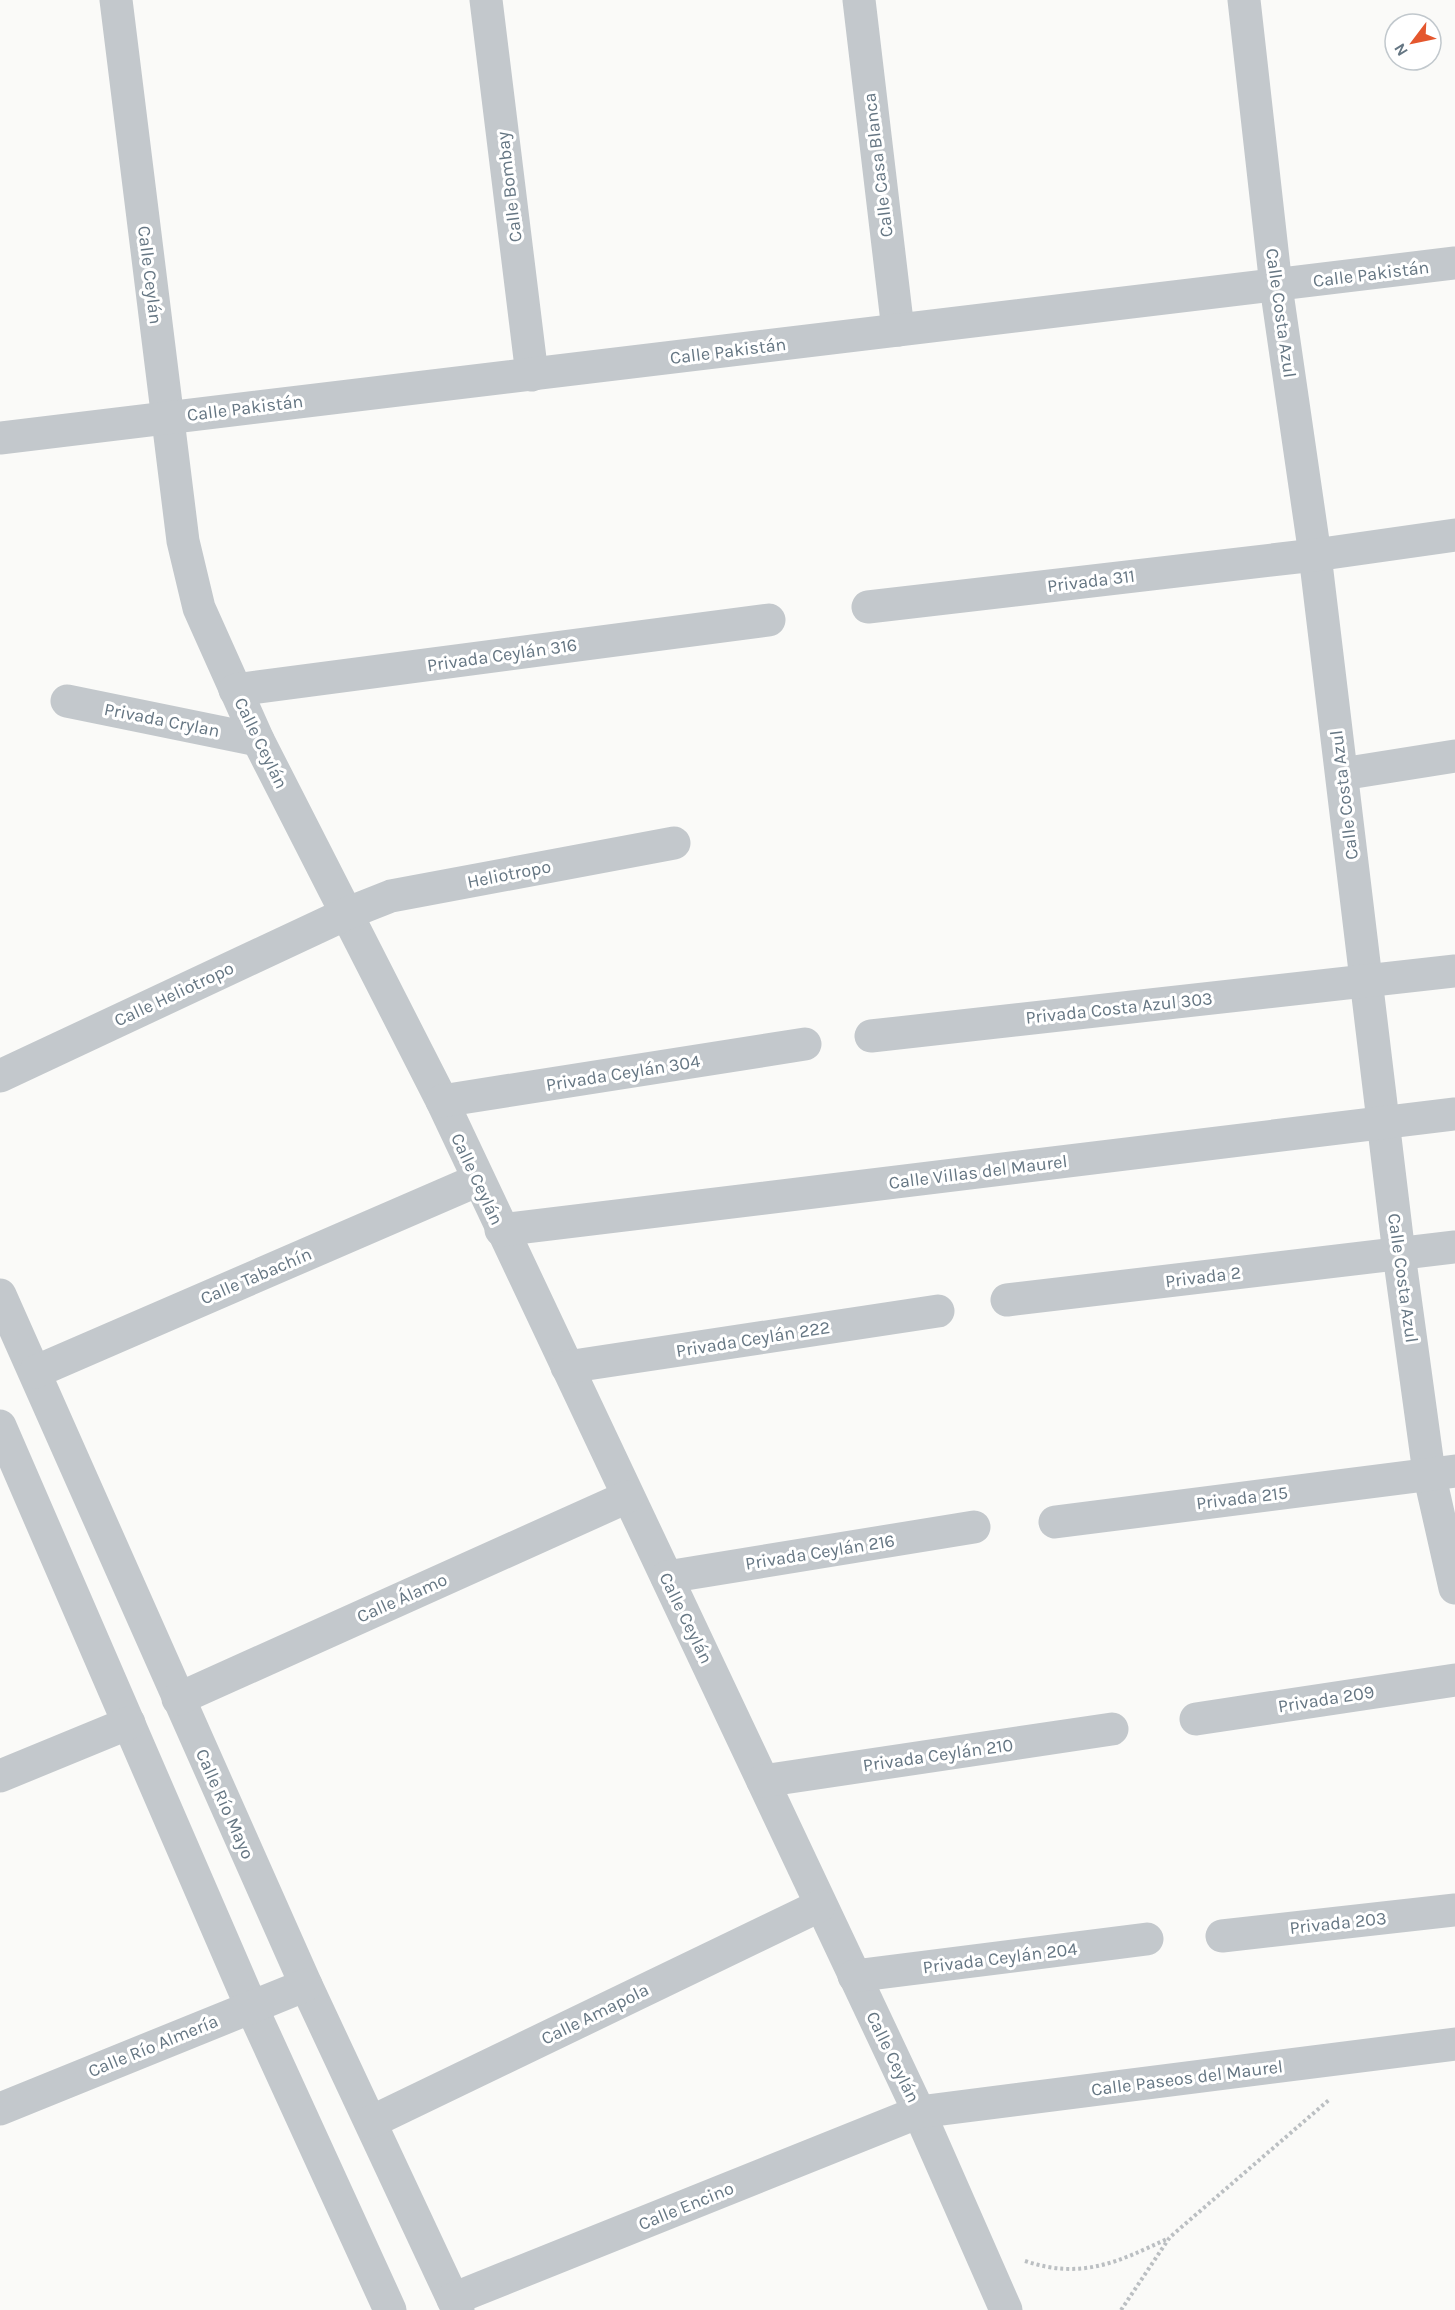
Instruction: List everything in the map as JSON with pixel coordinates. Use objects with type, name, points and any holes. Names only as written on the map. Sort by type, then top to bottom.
[{"type":"street","name":"Calle Ceylán","points":[[116,0],[183,541],[199,608],[258,740],[442,1101],[763,1781],[819,1906],[919,2112],[980,2245],[1006,2310]]},
{"type":"street","name":"Calle Bombay","points":[[486,0],[532,375]]},
{"type":"street","name":"Calle Casa Blanca","points":[[859,0],[898,330]]},
{"type":"street","name":"Calle Costa Azul","points":[[1244,0],[1276,286],[1315,555],[1382,1124],[1400,1254],[1442,1472],[1455,1588]]},
{"type":"street","name":"Calle Pakistán","points":[[0,438],[1455,263]]},
{"type":"street","name":"Privada 311","points":[[868,607],[1315,555],[1455,535]]},
{"type":"street","name":"Privada Ceylán 316","points":[[235,690],[769,620]]},
{"type":"street","name":"Privada Crylan","points":[[67,701],[258,740]]},
{"type":"street","points":[[1342,774],[1455,756]]},
{"type":"street","name":"Heliotropo","points":[[348,913],[391,896],[674,843]]},
{"type":"street","name":"Calle Heliotropo","points":[[0,1076],[348,913]]},
{"type":"street","name":"Privada Costa Azul 303","points":[[871,1036],[1455,971]]},
{"type":"street","name":"Privada Ceylán 304","points":[[442,1101],[805,1044]]},
{"type":"street","name":"Calle Villas del Maurel","points":[[501,1230],[1455,1114]]},
{"type":"street","name":"Calle Tabachín","points":[[35,1372],[478,1180]]},
{"type":"street","name":"Privada 2","points":[[1007,1300],[1455,1247]]},
{"type":"street","name":"Calle Río Mayo","points":[[0,1295],[306,1985],[455,2305]]},
{"type":"street","name":"Privada Ceylán 222","points":[[567,1366],[938,1311]]},
{"type":"street","points":[[0,1426],[251,2006],[390,2310]]},
{"type":"street","name":"Privada 215","points":[[1055,1522],[1442,1472]]},
{"type":"street","name":"Calle Álamo","points":[[178,1699],[627,1497]]},
{"type":"street","name":"Privada Ceylán 216","points":[[667,1577],[974,1527]]},
{"type":"street","name":"Privada 209","points":[[1196,1719],[1455,1680]]},
{"type":"street","points":[[0,1776],[129,1723]]},
{"type":"street","name":"Privada Ceylán 210","points":[[763,1781],[1112,1729]]},
{"type":"street","name":"Calle Amapola","points":[[371,2122],[819,1906]]},
{"type":"street","name":"Privada 203","points":[[1222,1936],[1455,1910]]},
{"type":"street","name":"Privada Ceylán 204","points":[[854,1976],[1147,1939]]},
{"type":"street","name":"Calle Río Almería","points":[[0,2109],[306,1985]]},
{"type":"street","name":"Calle Paseos del Maurel","points":[[919,2112],[1455,2044]]},
{"type":"street","name":"Calle Encino","points":[[455,2305],[919,2112]]},
{"type":"path","points":[[980,2245],[1030,2262],[1071,2270],[1090,2269],[1121,2261],[1170,2237],[1339,2091]]},
{"type":"path","points":[[1121,2310],[1170,2237]]}]
